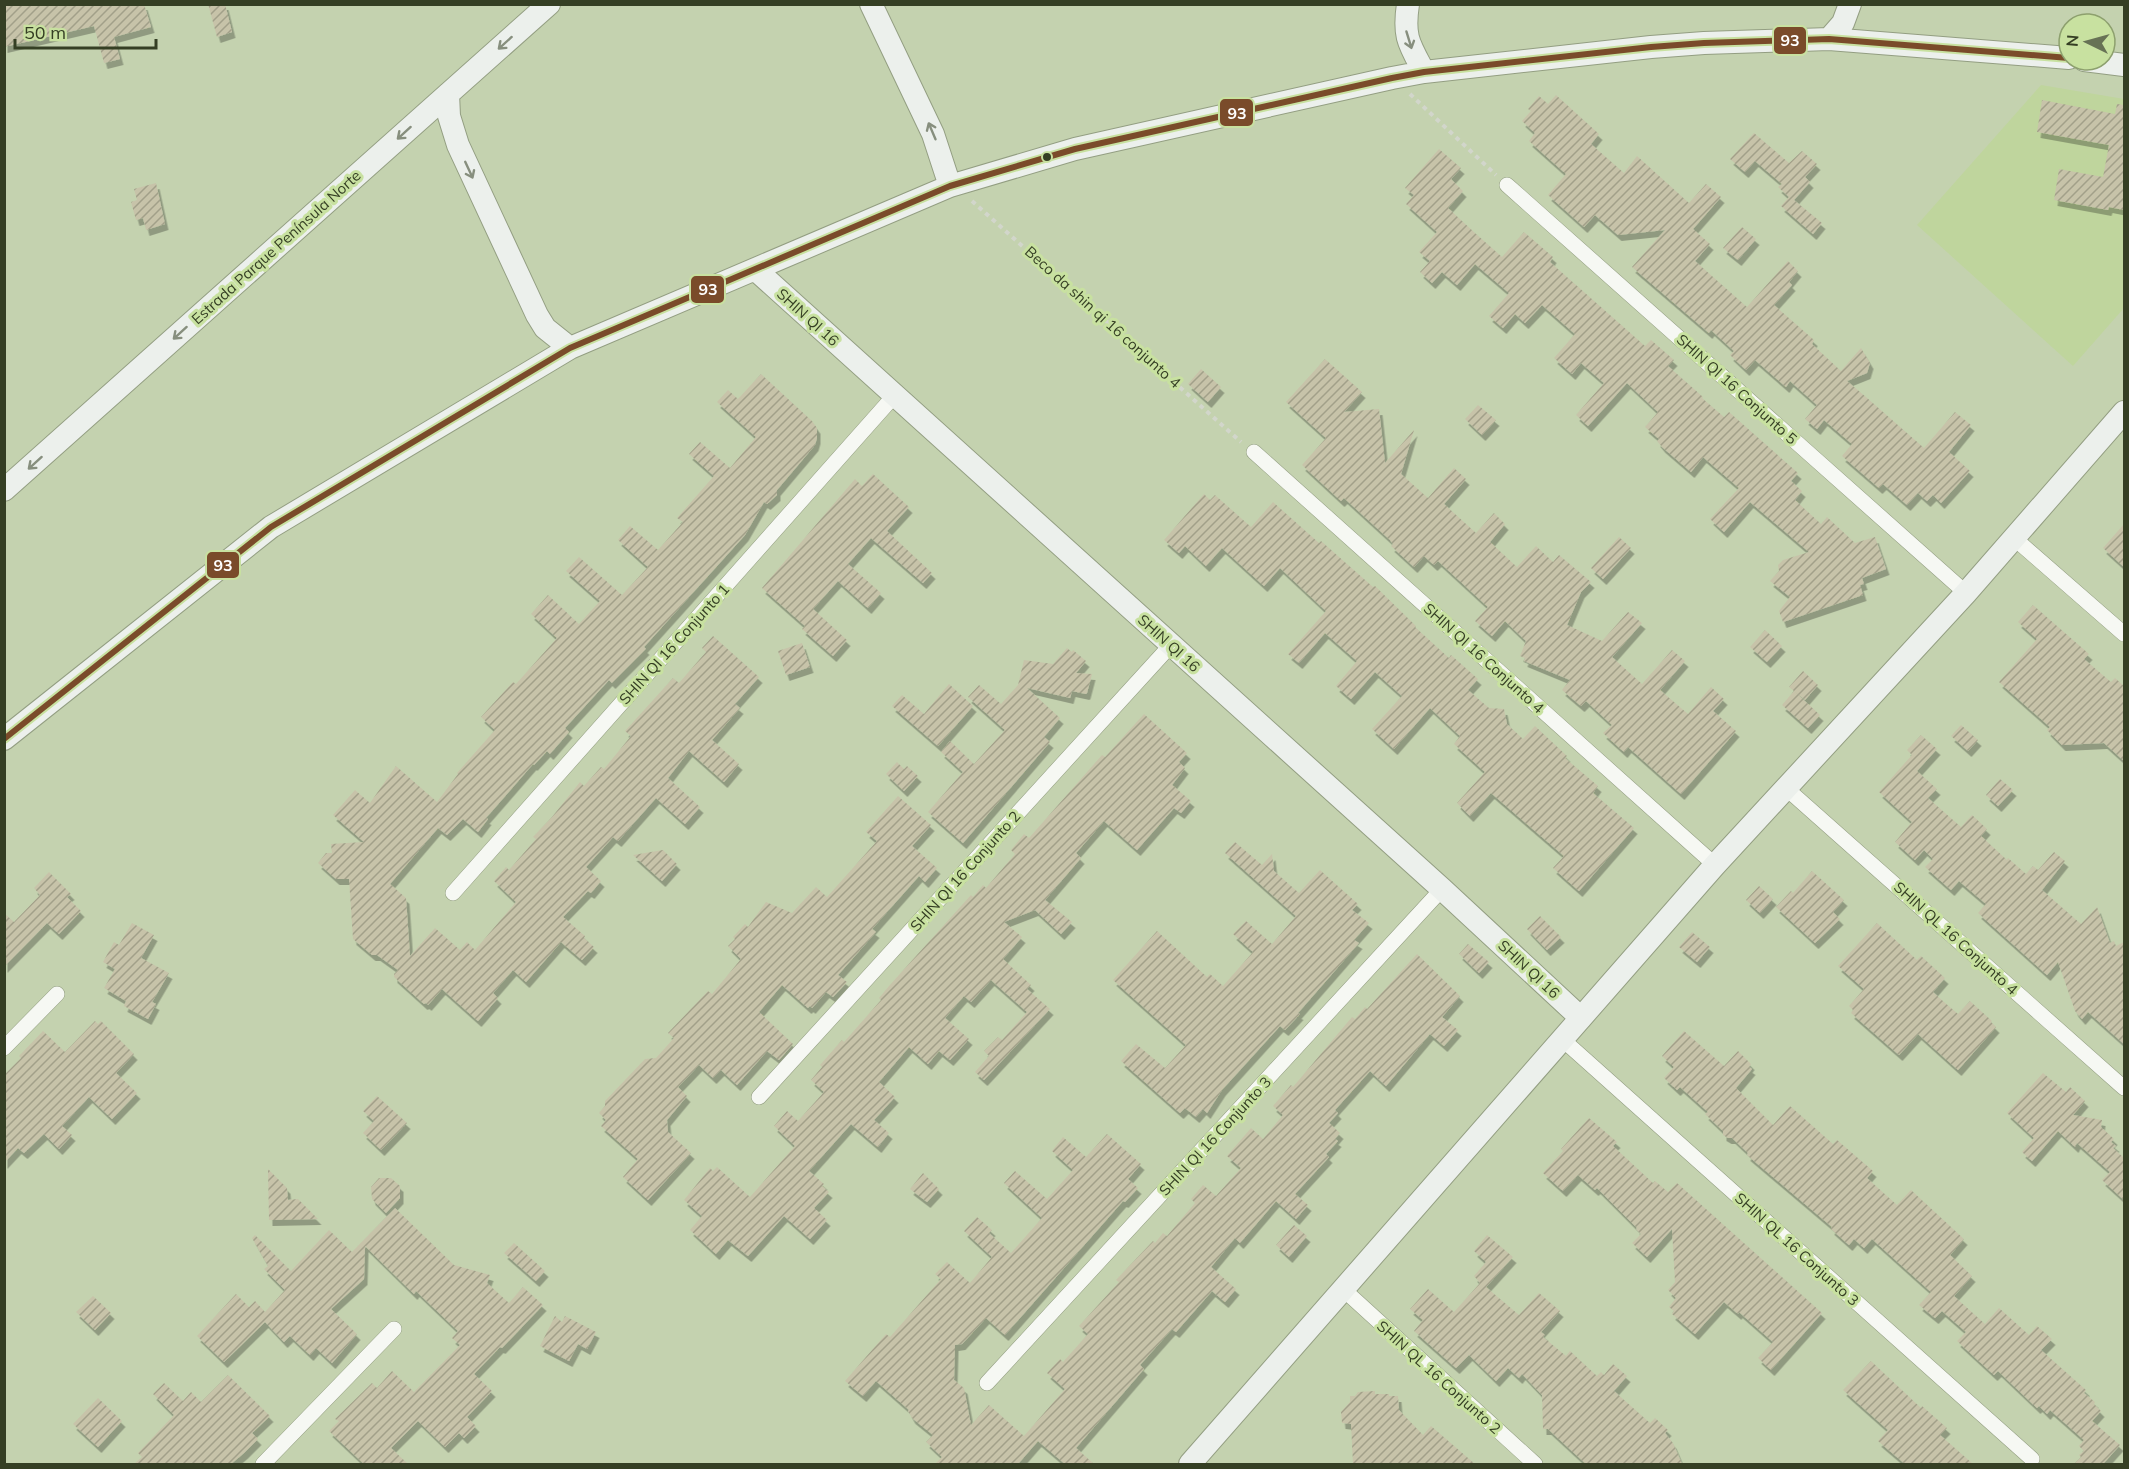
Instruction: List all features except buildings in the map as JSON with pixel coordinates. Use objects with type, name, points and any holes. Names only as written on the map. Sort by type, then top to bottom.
[{"type":"main road","name":"Estrada Parque Península Norte","points":[[4,490],[549,4]]},
{"type":"main road","points":[[871,4],[933,134],[951,186]]},
{"type":"main road","points":[[1408,4],[1405,24],[1408,42],[1424,72]]},
{"type":"main road","points":[[1829,39],[1843,23],[1850,4]]},
{"type":"main road","points":[[4,739],[271,527],[570,348],[951,186],[1075,149],[1424,72],[1651,47],[1829,39],[2057,57]]},
{"type":"main road","points":[[448,94],[449,116],[458,145],[537,315],[556,340],[570,348]]},
{"type":"main road","name":"SHIN QI 16","points":[[756,270],[1581,1017]]},
{"type":"main road","points":[[1190,1464],[1715,865],[1966,593],[2124,412]]},
{"type":"street","name":"SHIN QI 16 Conjunto 5","points":[[1507,185],[1966,593]]},
{"type":"street","name":"SHIN QI 16 Conjunto 1","points":[[453,893],[894,396]]},
{"type":"street","name":"SHIN QI 16 Conjunto 4","points":[[1254,452],[1715,865]]},
{"type":"street","points":[[2014,538],[2124,634]]},
{"type":"street","name":"SHIN QI 16 Conjunto 2","points":[[759,1098],[1171,645]]},
{"type":"street","name":"SHIN QL 16 Conjunto 4","points":[[1787,789],[2124,1088]]},
{"type":"street","name":"SHIN QI 16 Conjunto 3","points":[[987,1383],[1442,889]]},
{"type":"street","points":[[4,1048],[57,994]]},
{"type":"street","name":"SHIN QL 16 Conjunto 3","points":[[1562,1040],[2032,1459]]},
{"type":"street","name":"SHIN QL 16 Conjunto 2","points":[[1343,1289],[1535,1464]]},
{"type":"street","points":[[263,1464],[394,1329]]},
{"type":"path","points":[[1392,78],[1507,185]]},
{"type":"path","name":"Beco da shin qi 16 conjunto 4","points":[[951,186],[979,205],[1254,452]]},
{"type":"shaded area","points":[[2041,85],[2124,99],[2124,308],[2073,366],[1917,225]]},
{"type":"transit line","name":"93","points":[[4,739],[271,527],[570,348],[950,186],[1075,149],[1424,72],[1651,47],[1829,39],[2057,57]]}]
